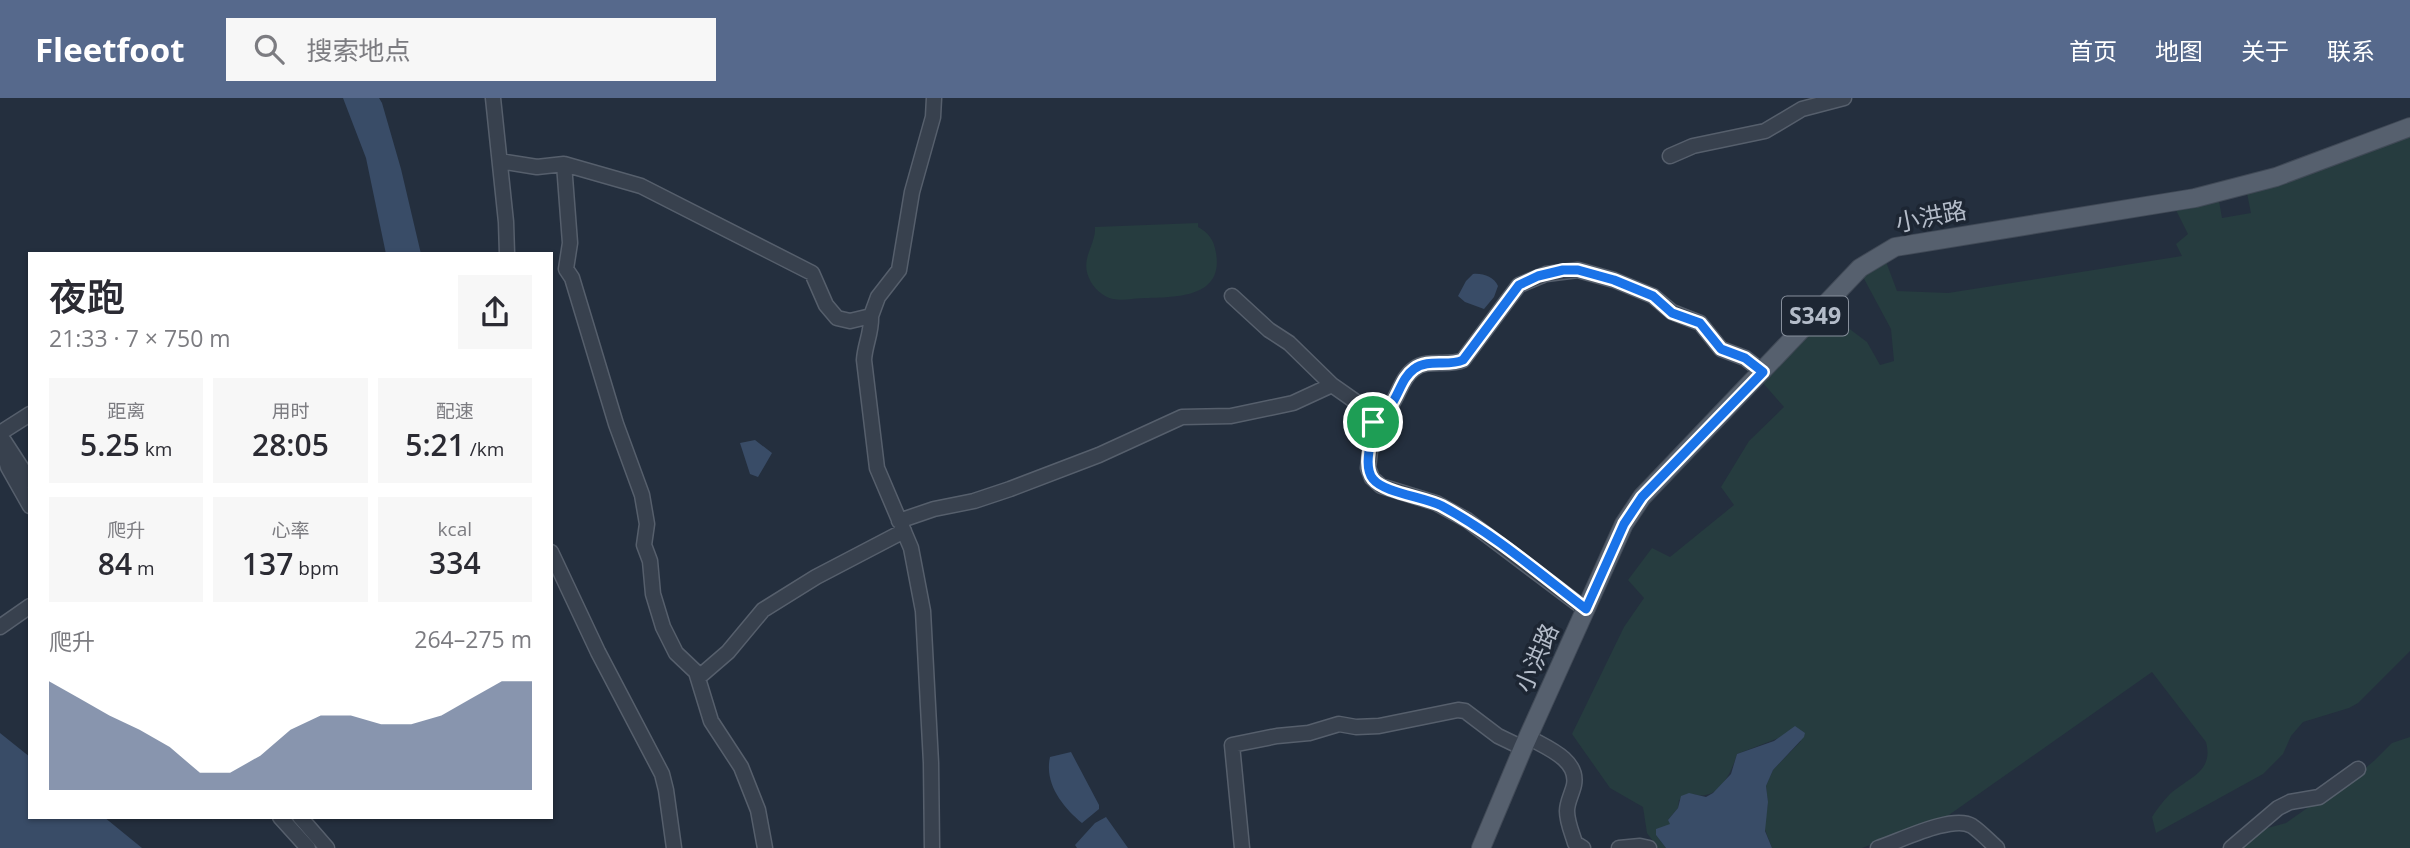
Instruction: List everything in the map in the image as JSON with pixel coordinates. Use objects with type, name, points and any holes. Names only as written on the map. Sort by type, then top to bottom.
[{"type":"main road","name":"小洪路","points":[[1481,848],[1525,743],[1624,524],[1642,497],[1860,268],[1895,247],[2195,198],[2276,177],[2410,127]]},
{"type":"street","points":[[493,98],[507,252]]},
{"type":"street","points":[[932,848],[931,763],[923,611],[918,576],[902,526],[877,468],[864,360],[871,333],[871,316],[878,297],[899,270],[912,192],[933,117],[934,98]]},
{"type":"street","points":[[1670,156],[1693,146],[1765,131],[1802,109],[1844,98]]},
{"type":"street","points":[[500,161],[537,167],[564,164],[641,186],[812,273],[831,314],[842,321],[871,316]]},
{"type":"street","points":[[564,164],[570,243],[566,269],[572,278],[616,424],[642,495],[647,524],[644,545],[650,561],[653,594],[663,627],[676,653],[699,677],[711,722],[741,768],[755,802],[765,848]]},
{"type":"street","points":[[1373,422],[1389,409],[1413,369],[1425,364],[1455,363],[1467,357],[1519,285],[1538,276],[1563,270],[1578,270],[1614,280],[1653,296],[1672,313],[1700,323],[1721,349],[1745,358],[1763,372]]},
{"type":"street","points":[[1232,296],[1269,330],[1289,343],[1332,385],[1369,411],[1373,422],[1368,468],[1374,481],[1381,486],[1436,503],[1467,520],[1586,609]]},
{"type":"street","points":[[699,677],[728,652],[763,610],[934,509],[974,501],[1010,489],[1099,455],[1182,417],[1231,416],[1293,403],[1332,385]]},
{"type":"street","points":[[0,437],[28,416]]},
{"type":"street","points":[[0,437],[13,452],[28,478]]},
{"type":"street","points":[[0,437],[8,467],[28,502]]},
{"type":"street","points":[[553,556],[598,652],[662,774],[674,848]]},
{"type":"street","points":[[0,627],[28,607]]},
{"type":"street","points":[[1242,848],[1231,745],[1309,733],[1339,724],[1356,727],[1379,726],[1458,709],[1465,711],[1498,736],[1561,757],[1574,771],[1567,816],[1574,843],[1583,848]]},
{"type":"street","points":[[2231,848],[2278,808],[2290,802],[2319,797],[2358,769]]},
{"type":"street","points":[[282,819],[308,848]]},
{"type":"street","points":[[302,819],[327,848]]},
{"type":"street","points":[[1878,848],[1946,823],[1958,822],[1970,825],[1997,848]]},
{"type":"street","points":[[1619,848],[1648,848]]},
{"type":"green space","points":[[2410,136],[2410,651],[2358,703],[2303,722],[2291,736],[2283,754],[2263,774],[2156,833],[2152,817],[2170,794],[2198,773],[2208,752],[2206,742],[2152,672],[1946,817],[1862,848],[1772,848],[1764,827],[1768,803],[1766,786],[1773,770],[1801,741],[1781,737],[1737,754],[1727,778],[1710,794],[1693,794],[1679,800],[1678,808],[1668,820],[1671,824],[1656,835],[1666,848],[1658,848],[1647,833],[1643,807],[1610,788],[1572,734],[1624,627],[1644,598],[1628,580],[1652,548],[1670,557],[1734,505],[1721,487],[1749,441],[1784,407],[1763,383],[1827,312],[1867,342],[1880,365],[1894,361],[1891,329],[1862,275],[1885,259],[1897,291],[1948,293],[2182,256],[2176,244],[2188,234],[2175,208],[2219,201],[2222,218],[2251,213],[2247,193]]},
{"type":"green space","points":[[1198,223],[1198,227],[1210,237],[1216,253],[1213,279],[1205,287],[1170,297],[1117,300],[1102,294],[1091,282],[1086,264],[1095,227]]},
{"type":"green space","points":[[2410,737],[2410,848],[2239,848],[2264,829],[2286,823],[2310,806],[2331,797],[2392,743]]},
{"type":"water","points":[[343,98],[379,98],[382,103],[421,252],[386,252],[366,158]]},
{"type":"water","points":[[1473,274],[1488,276],[1498,286],[1494,297],[1484,309],[1465,302],[1458,296]]},
{"type":"water","points":[[755,440],[772,453],[758,477],[750,474],[740,443]]},
{"type":"water","points":[[1795,726],[1805,733],[1804,737],[1773,770],[1766,786],[1768,802],[1765,831],[1772,848],[1666,848],[1656,835],[1656,829],[1670,824],[1668,820],[1678,808],[1681,796],[1689,793],[1706,797],[1713,793],[1731,774],[1737,754],[1774,741]]},
{"type":"water","points":[[0,733],[28,755],[28,819],[106,819],[142,848],[0,848]]},
{"type":"water","points":[[1071,752],[1099,805],[1099,809],[1082,823],[1062,802],[1052,786],[1050,776],[1050,757]]},
{"type":"water","points":[[1106,817],[1128,848],[1077,848],[1075,845],[1095,823]]},
{"type":"route","points":[[1563,270],[1578,270],[1614,280],[1653,296],[1672,313],[1700,323],[1721,349],[1745,358],[1763,372],[1642,497],[1624,524],[1586,609],[1467,520],[1436,503],[1381,486],[1374,481],[1368,468],[1373,422],[1389,409],[1413,369],[1425,364],[1455,363],[1463,360],[1519,285],[1538,276],[1563,270]]}]
